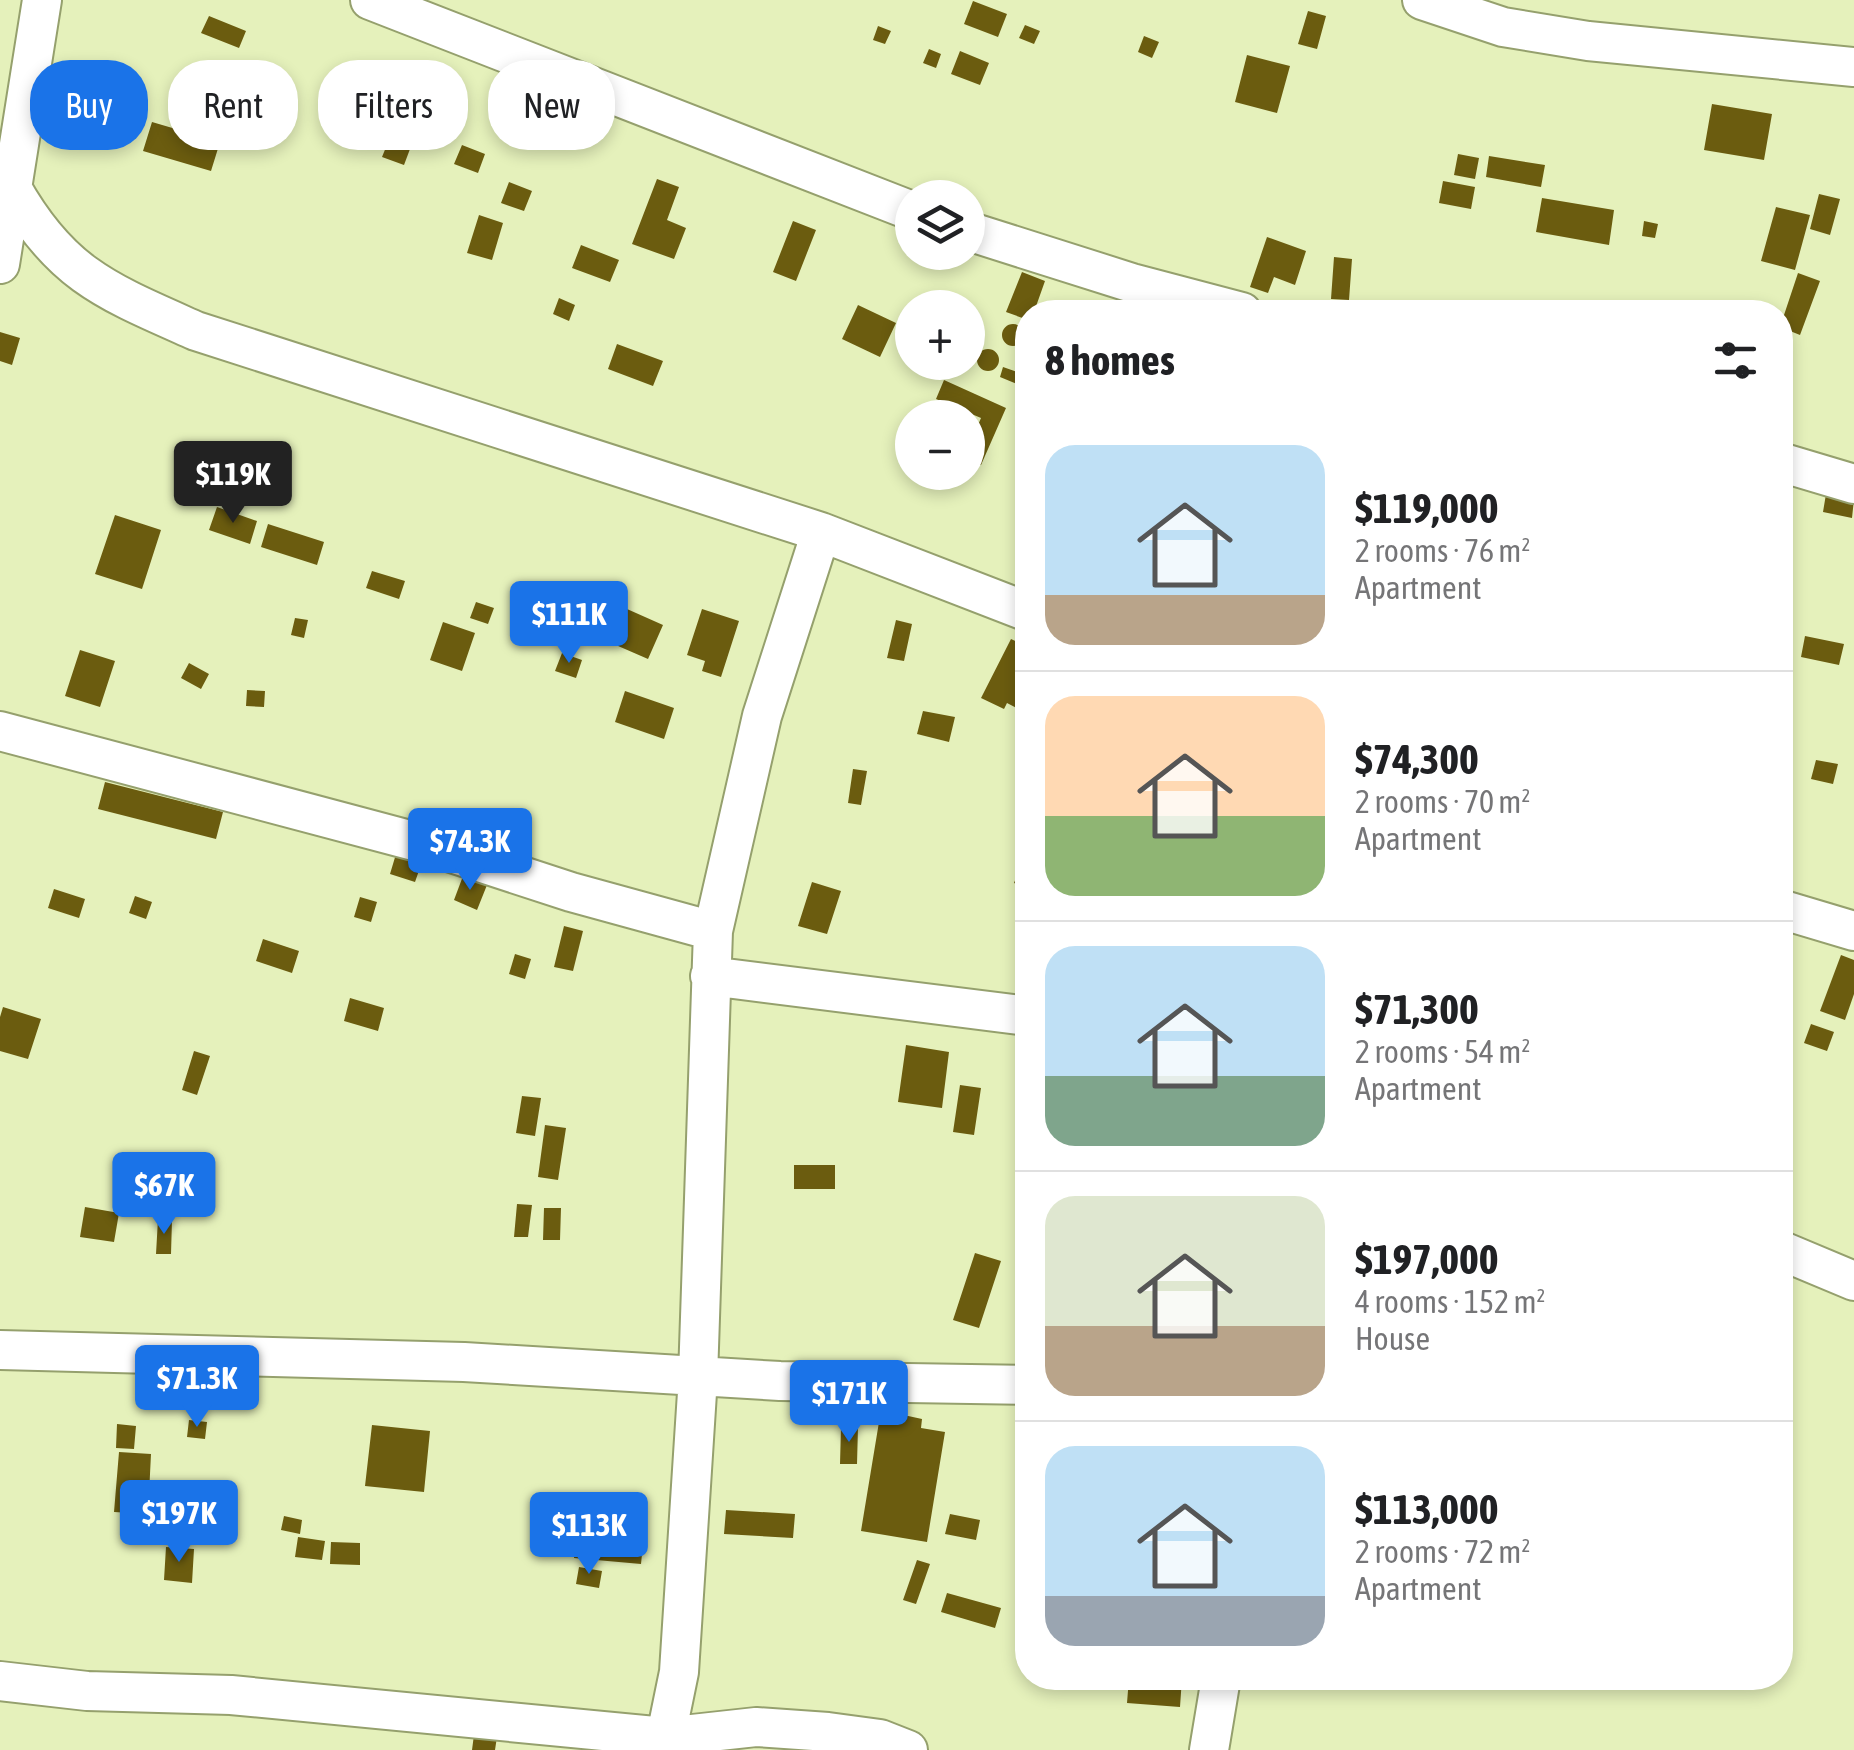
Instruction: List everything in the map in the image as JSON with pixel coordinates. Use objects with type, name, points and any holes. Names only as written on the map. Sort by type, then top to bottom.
[{"type":"street","points":[[0,264],[6,186],[42,0]]},
{"type":"street","points":[[370,0],[895,204]]},
{"type":"street","points":[[1422,0],[1503,27],[1588,42],[1854,67]]},
{"type":"street","points":[[6,186],[70,266],[121,297],[196,330],[821,532],[1015,607]]},
{"type":"street","points":[[985,236],[1196,300]]},
{"type":"street","points":[[1793,466],[1854,484]]},
{"type":"street","points":[[664,1743],[679,1672],[698,1377],[714,931],[762,716],[821,532]]},
{"type":"street","points":[[0,731],[421,844],[571,892],[714,931]]},
{"type":"street","points":[[1793,911],[1852,922]]},
{"type":"street","points":[[710,976],[1015,1014]]},
{"type":"street","points":[[1793,1255],[1854,1281]]},
{"type":"street","points":[[0,1350],[464,1362],[871,1384],[1015,1385]]},
{"type":"street","points":[[0,1681],[87,1691],[232,1695],[664,1743],[756,1728],[880,1739],[908,1750]]},
{"type":"street","points":[[1209,1750],[1219,1690]]},
{"type":"building","points":[[973,1],[1007,14],[998,37],[964,24]]},
{"type":"building","points":[[1308,11],[1326,16],[1317,49],[1298,44]]},
{"type":"building","points":[[209,16],[246,31],[239,48],[201,33]]},
{"type":"building","points":[[1025,25],[1040,31],[1034,44],[1019,38]]},
{"type":"building","points":[[878,26],[891,31],[885,44],[873,40]]},
{"type":"building","points":[[1144,36],[1159,42],[1152,58],[1138,52]]},
{"type":"building","points":[[929,49],[941,54],[936,68],[923,63]]},
{"type":"building","points":[[960,51],[989,63],[980,85],[951,74]]},
{"type":"building","points":[[1247,55],[1290,66],[1277,113],[1235,102]]},
{"type":"building","points":[[1712,104],[1772,114],[1764,160],[1704,150]]},
{"type":"building","points":[[152,122],[168,127],[168,150],[218,150],[211,171],[143,151],[148,150]]},
{"type":"building","points":[[468,147],[485,154],[478,173],[454,164],[460,150]]},
{"type":"building","points":[[385,150],[410,150],[404,165],[382,157]]},
{"type":"building","points":[[1458,154],[1479,158],[1475,179],[1454,175]]},
{"type":"building","points":[[1489,156],[1545,165],[1541,187],[1486,177]]},
{"type":"building","points":[[657,179],[679,187],[667,220],[686,228],[674,259],[632,244]]},
{"type":"building","points":[[1443,181],[1475,187],[1471,209],[1439,203]]},
{"type":"building","points":[[509,182],[532,191],[524,211],[501,203]]},
{"type":"building","points":[[1819,194],[1840,199],[1830,235],[1810,229]]},
{"type":"building","points":[[1542,198],[1614,210],[1609,245],[1536,232]]},
{"type":"building","points":[[1776,207],[1810,215],[1795,270],[1761,261]]},
{"type":"building","points":[[479,215],[503,223],[492,260],[467,253]]},
{"type":"building","points":[[793,221],[816,230],[796,281],[773,272]]},
{"type":"building","points":[[1644,221],[1658,224],[1655,238],[1642,236]]},
{"type":"building","points":[[1267,237],[1306,251],[1295,285],[1274,277],[1268,293],[1250,287]]},
{"type":"building","points":[[581,245],[619,260],[610,282],[572,268]]},
{"type":"building","points":[[1334,257],[1352,259],[1349,300],[1331,299]]},
{"type":"building","points":[[1022,272],[1045,281],[1038,300],[1015,300],[1015,315],[1006,312]]},
{"type":"building","points":[[1798,273],[1820,281],[1800,335],[1793,332],[1793,300],[1789,300]]},
{"type":"building","points":[[559,298],[575,305],[569,321],[553,314]]},
{"type":"building","points":[[858,305],[895,323],[880,357],[842,339]]},
{"type":"building","points":[[1013,324],[1013,346],[1005,343],[1002,335],[1005,327]]},
{"type":"building","points":[[0,332],[20,338],[12,365],[0,361]]},
{"type":"building","points":[[617,344],[663,361],[653,386],[608,369]]},
{"type":"building","points":[[985,350],[998,356],[996,368],[985,370]]},
{"type":"building","points":[[1003,367],[1015,371],[1015,383],[1000,377]]},
{"type":"building","points":[[944,380],[1006,408],[985,456],[985,400],[936,399]]},
{"type":"building","points":[[1826,494],[1854,499],[1852,518],[1823,512]]},
{"type":"building","points":[[217,507],[257,521],[250,544],[209,530]]},
{"type":"building","points":[[115,515],[161,530],[142,589],[95,574]]},
{"type":"building","points":[[268,524],[324,542],[317,565],[261,547]]},
{"type":"building","points":[[372,571],[405,581],[399,599],[366,588]]},
{"type":"building","points":[[476,602],[494,608],[488,624],[470,618]]},
{"type":"building","points":[[618,605],[663,625],[648,659],[602,639]]},
{"type":"building","points":[[702,609],[739,621],[721,677],[702,671],[705,661],[687,655]]},
{"type":"building","points":[[531,613],[550,619],[544,635],[526,629]]},
{"type":"building","points":[[295,618],[308,620],[304,638],[291,635]]},
{"type":"building","points":[[896,620],[912,624],[904,661],[887,658]]},
{"type":"building","points":[[443,622],[475,633],[462,671],[430,660]]},
{"type":"building","points":[[1805,636],[1844,644],[1839,665],[1801,657]]},
{"type":"building","points":[[1011,639],[1015,641],[1015,707],[1007,703],[1004,709],[981,698]]},
{"type":"building","points":[[80,650],[115,661],[100,707],[65,696]]},
{"type":"building","points":[[562,653],[582,660],[576,678],[555,671]]},
{"type":"building","points":[[189,663],[209,674],[201,689],[181,678]]},
{"type":"building","points":[[247,690],[265,691],[264,707],[246,706]]},
{"type":"building","points":[[625,691],[674,708],[664,739],[615,722]]},
{"type":"building","points":[[923,711],[955,717],[949,742],[917,734]]},
{"type":"building","points":[[1816,760],[1838,764],[1833,784],[1811,779]]},
{"type":"building","points":[[853,769],[867,771],[861,805],[848,803]]},
{"type":"building","points":[[105,782],[223,812],[216,839],[98,809]]},
{"type":"building","points":[[396,854],[422,862],[415,882],[390,874]]},
{"type":"building","points":[[463,876],[487,885],[477,910],[454,900]]},
{"type":"building","points":[[812,882],[841,891],[827,934],[798,926]]},
{"type":"building","points":[[54,889],[85,899],[79,918],[48,908]]},
{"type":"building","points":[[135,896],[152,902],[146,919],[129,913]]},
{"type":"building","points":[[360,897],[377,902],[371,922],[354,917]]},
{"type":"building","points":[[564,926],[583,931],[573,971],[554,967]]},
{"type":"building","points":[[263,939],[299,951],[292,973],[256,961]]},
{"type":"building","points":[[515,954],[531,959],[525,979],[509,974]]},
{"type":"building","points":[[1841,955],[1854,960],[1854,994],[1845,1020],[1820,1011]]},
{"type":"building","points":[[350,998],[384,1008],[378,1031],[344,1021]]},
{"type":"building","points":[[3,1007],[41,1019],[28,1059],[0,1051]]},
{"type":"building","points":[[1811,1024],[1834,1032],[1827,1051],[1804,1043]]},
{"type":"building","points":[[906,1045],[949,1052],[942,1108],[898,1102]]},
{"type":"building","points":[[194,1051],[210,1056],[197,1095],[182,1090]]},
{"type":"building","points":[[960,1085],[981,1088],[974,1135],[953,1132]]},
{"type":"building","points":[[522,1096],[541,1098],[535,1136],[516,1133]]},
{"type":"building","points":[[545,1125],[566,1128],[558,1180],[538,1177]]},
{"type":"building","points":[[794,1165],[835,1165],[835,1189],[794,1189]]},
{"type":"building","points":[[517,1204],[532,1205],[528,1237],[514,1237]]},
{"type":"building","points":[[85,1207],[119,1213],[114,1242],[80,1237]]},
{"type":"building","points":[[544,1208],[561,1208],[560,1240],[543,1240]]},
{"type":"building","points":[[158,1219],[172,1220],[171,1254],[156,1254]]},
{"type":"building","points":[[975,1253],[1001,1261],[979,1328],[953,1320]]},
{"type":"building","points":[[899,1414],[922,1419],[921,1428],[945,1432],[927,1542],[861,1531],[879,1422],[898,1425]]},
{"type":"building","points":[[189,1420],[207,1422],[205,1439],[187,1437]]},
{"type":"building","points":[[117,1424],[136,1426],[134,1449],[116,1448]]},
{"type":"building","points":[[372,1425],[430,1431],[424,1492],[365,1486]]},
{"type":"building","points":[[841,1427],[858,1427],[857,1464],[840,1464]]},
{"type":"building","points":[[119,1452],[151,1454],[148,1514],[114,1512]]},
{"type":"building","points":[[726,1510],[795,1514],[793,1538],[724,1534]]},
{"type":"building","points":[[950,1514],[980,1520],[976,1540],[945,1534]]},
{"type":"building","points":[[284,1516],[302,1520],[300,1534],[281,1530]]},
{"type":"building","points":[[578,1520],[645,1525],[641,1564],[574,1558]]},
{"type":"building","points":[[298,1537],[325,1541],[322,1560],[295,1557]]},
{"type":"building","points":[[331,1542],[360,1543],[360,1565],[330,1564]]},
{"type":"building","points":[[166,1547],[194,1549],[192,1583],[164,1580]]},
{"type":"building","points":[[917,1560],[930,1564],[916,1604],[903,1600]]},
{"type":"building","points":[[579,1567],[602,1571],[599,1588],[576,1584]]},
{"type":"building","points":[[947,1593],[1001,1608],[995,1628],[941,1612]]},
{"type":"building","points":[[1128,1690],[1181,1690],[1180,1707],[1127,1703]]},
{"type":"building","points":[[475,1727],[498,1730],[495,1750],[472,1750]]}]
